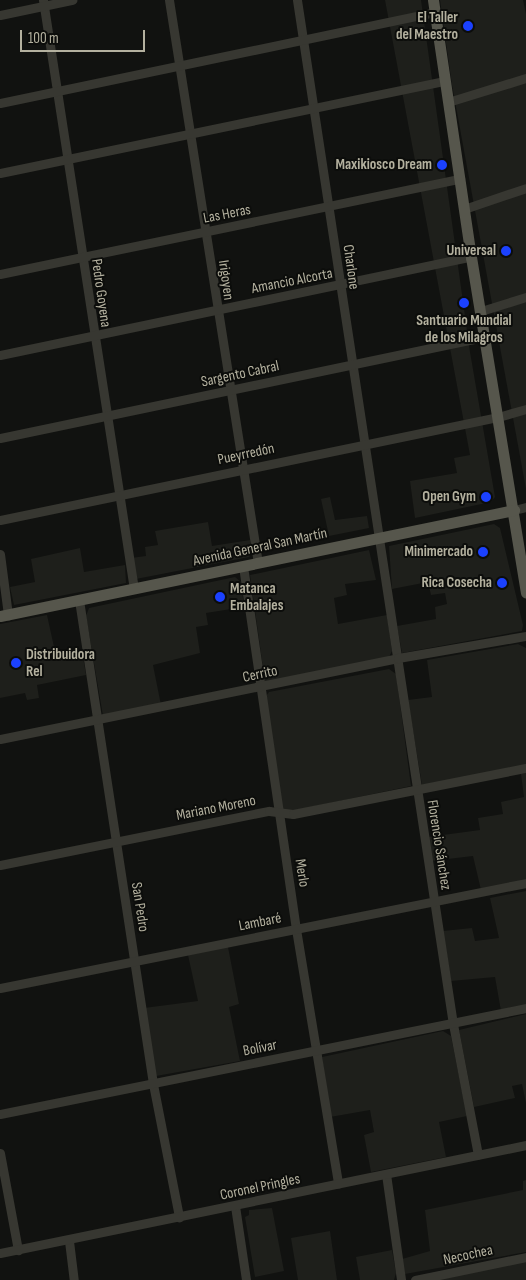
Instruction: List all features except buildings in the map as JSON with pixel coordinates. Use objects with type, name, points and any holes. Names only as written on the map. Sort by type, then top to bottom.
[{"type":"main road","points":[[434,0],[471,256],[514,510],[526,593]]},
{"type":"main road","name":"Avenida General San Martín","points":[[4,616],[514,510]]},
{"type":"street","points":[[0,15],[43,3],[72,0]]},
{"type":"street","name":"Irigoyen","points":[[170,0],[216,309],[258,563]]},
{"type":"street","name":"Charlone","points":[[297,0],[379,539]]},
{"type":"street","name":"Pedro Goyena","points":[[43,3],[69,157],[93,337],[134,588]]},
{"type":"street","points":[[0,103],[180,67],[435,12]]},
{"type":"street","points":[[448,102],[526,78]]},
{"type":"street","points":[[0,172],[69,157],[190,135],[445,81]]},
{"type":"street","name":"Las Heras","points":[[0,274],[460,179]]},
{"type":"street","points":[[464,209],[526,188]]},
{"type":"street","name":"Amancio Alcorta","points":[[0,355],[93,337],[216,309],[340,286],[471,256]]},
{"type":"street","points":[[481,311],[526,297]]},
{"type":"street","name":"Sargento Cabral","points":[[0,438],[485,337]]},
{"type":"street","name":"Pueyrredón","points":[[0,520],[498,417],[526,408]]},
{"type":"street","name":"Avenida General San Martín","points":[[514,510],[526,507]]},
{"type":"street","name":"Florencio Sánchez","points":[[379,539],[453,1024],[478,1155]]},
{"type":"street","points":[[0,554],[4,616]]},
{"type":"street","name":"Merlo","points":[[243,566],[296,929],[338,1184]]},
{"type":"street","name":"San Pedro","points":[[79,600],[153,1084],[179,1217]]},
{"type":"street","name":"Cerrito","points":[[0,739],[261,688],[398,658],[526,636]]},
{"type":"street","name":"Mariano Moreno","points":[[0,865],[269,811],[293,814],[526,768]]},
{"type":"street","name":"Lambaré","points":[[0,988],[526,883]]},
{"type":"street","name":"Bolívar","points":[[0,1114],[526,1008]]},
{"type":"street","name":"Coronel Pringles","points":[[0,1253],[69,1241],[526,1145]]},
{"type":"street","points":[[0,1153],[18,1250]]},
{"type":"street","points":[[386,1174],[401,1280]]},
{"type":"street","points":[[235,1206],[246,1280]]},
{"type":"street","points":[[69,1241],[74,1280]]},
{"type":"street","name":"Necochea","points":[[415,1280],[526,1257]]},
{"type":"shaded area","points":[[385,0],[421,0],[470,352],[495,497],[491,502],[415,518],[410,481],[457,473],[454,458],[470,455]]},
{"type":"shaded area","points":[[440,0],[523,0],[526,14],[526,489],[452,85]]},
{"type":"shaded area","points":[[330,497],[335,520],[367,516],[369,528],[329,536],[321,499]]},
{"type":"shaded area","points":[[208,522],[212,546],[250,540],[252,553],[249,557],[136,579],[131,558],[146,556],[145,547],[158,545],[155,531]]},
{"type":"shaded area","points":[[494,524],[500,528],[523,625],[522,631],[402,653],[397,626],[436,619],[435,607],[447,604],[445,593],[431,595],[428,582],[392,589],[389,546]]},
{"type":"shaded area","points":[[80,548],[84,572],[125,565],[126,583],[14,605],[10,587],[35,582],[31,559]]},
{"type":"shaded area","points":[[369,550],[376,580],[345,584],[347,595],[334,598],[338,624],[387,615],[392,651],[389,657],[265,682],[250,575]]},
{"type":"shaded area","points":[[235,577],[241,582],[244,607],[206,613],[208,625],[196,627],[200,653],[153,665],[161,705],[103,716],[86,616],[89,608]]},
{"type":"shaded area","points":[[47,615],[56,656],[82,651],[86,675],[37,685],[39,698],[27,700],[25,693],[0,698],[0,624]]},
{"type":"shaded area","points":[[518,644],[526,648],[526,766],[422,785],[408,700],[432,697],[427,660]]},
{"type":"shaded area","points":[[389,669],[396,674],[411,786],[287,812],[282,810],[266,696],[269,692]]},
{"type":"shaded area","points":[[526,773],[526,881],[481,890],[473,856],[431,861],[428,837],[480,830],[478,818],[503,814],[501,802],[524,797],[521,774]]},
{"type":"shaded area","points":[[526,891],[526,1005],[501,1011],[495,977],[451,981],[443,931],[472,928],[475,941],[499,938],[490,898]]},
{"type":"shaded area","points":[[228,947],[239,1004],[229,1007],[240,1061],[156,1076],[144,1008],[198,1001],[188,955]]},
{"type":"shaded area","points":[[526,1014],[526,1103],[522,1084],[512,1086],[515,1098],[474,1107],[459,1030]]},
{"type":"shaded area","points":[[443,1031],[451,1036],[467,1116],[439,1122],[446,1157],[371,1172],[364,1135],[374,1132],[370,1110],[330,1117],[322,1057]]},
{"type":"shaded area","points":[[526,1180],[526,1252],[405,1274],[402,1259],[430,1251],[425,1210],[523,1190],[523,1181]]},
{"type":"shaded area","points":[[272,1208],[284,1271],[255,1277],[245,1217],[249,1215],[249,1210]]},
{"type":"shaded area","points":[[330,1231],[337,1280],[298,1280],[291,1238]]},
{"type":"shaded area","points":[[392,1250],[396,1273],[394,1280],[360,1280],[356,1257]]},
{"type":"shaded area","points":[[526,1261],[526,1280],[436,1280]]},
{"type":"place","name":"El Taller del Maestro","points":[[468,26]]},
{"type":"place","name":"Maxikiosco Dream","points":[[442,165]]},
{"type":"place","name":"Universal","points":[[506,251]]},
{"type":"place","name":"Santuario Mundial de los Milagros","points":[[464,303]]},
{"type":"place","name":"Open Gym","points":[[486,497]]},
{"type":"place","name":"Minimercado","points":[[483,552]]},
{"type":"place","name":"Rica Cosecha","points":[[502,583]]},
{"type":"place","name":"Matanca Embalajes","points":[[220,597]]},
{"type":"place","name":"Distribuidora Rel","points":[[16,663]]}]
